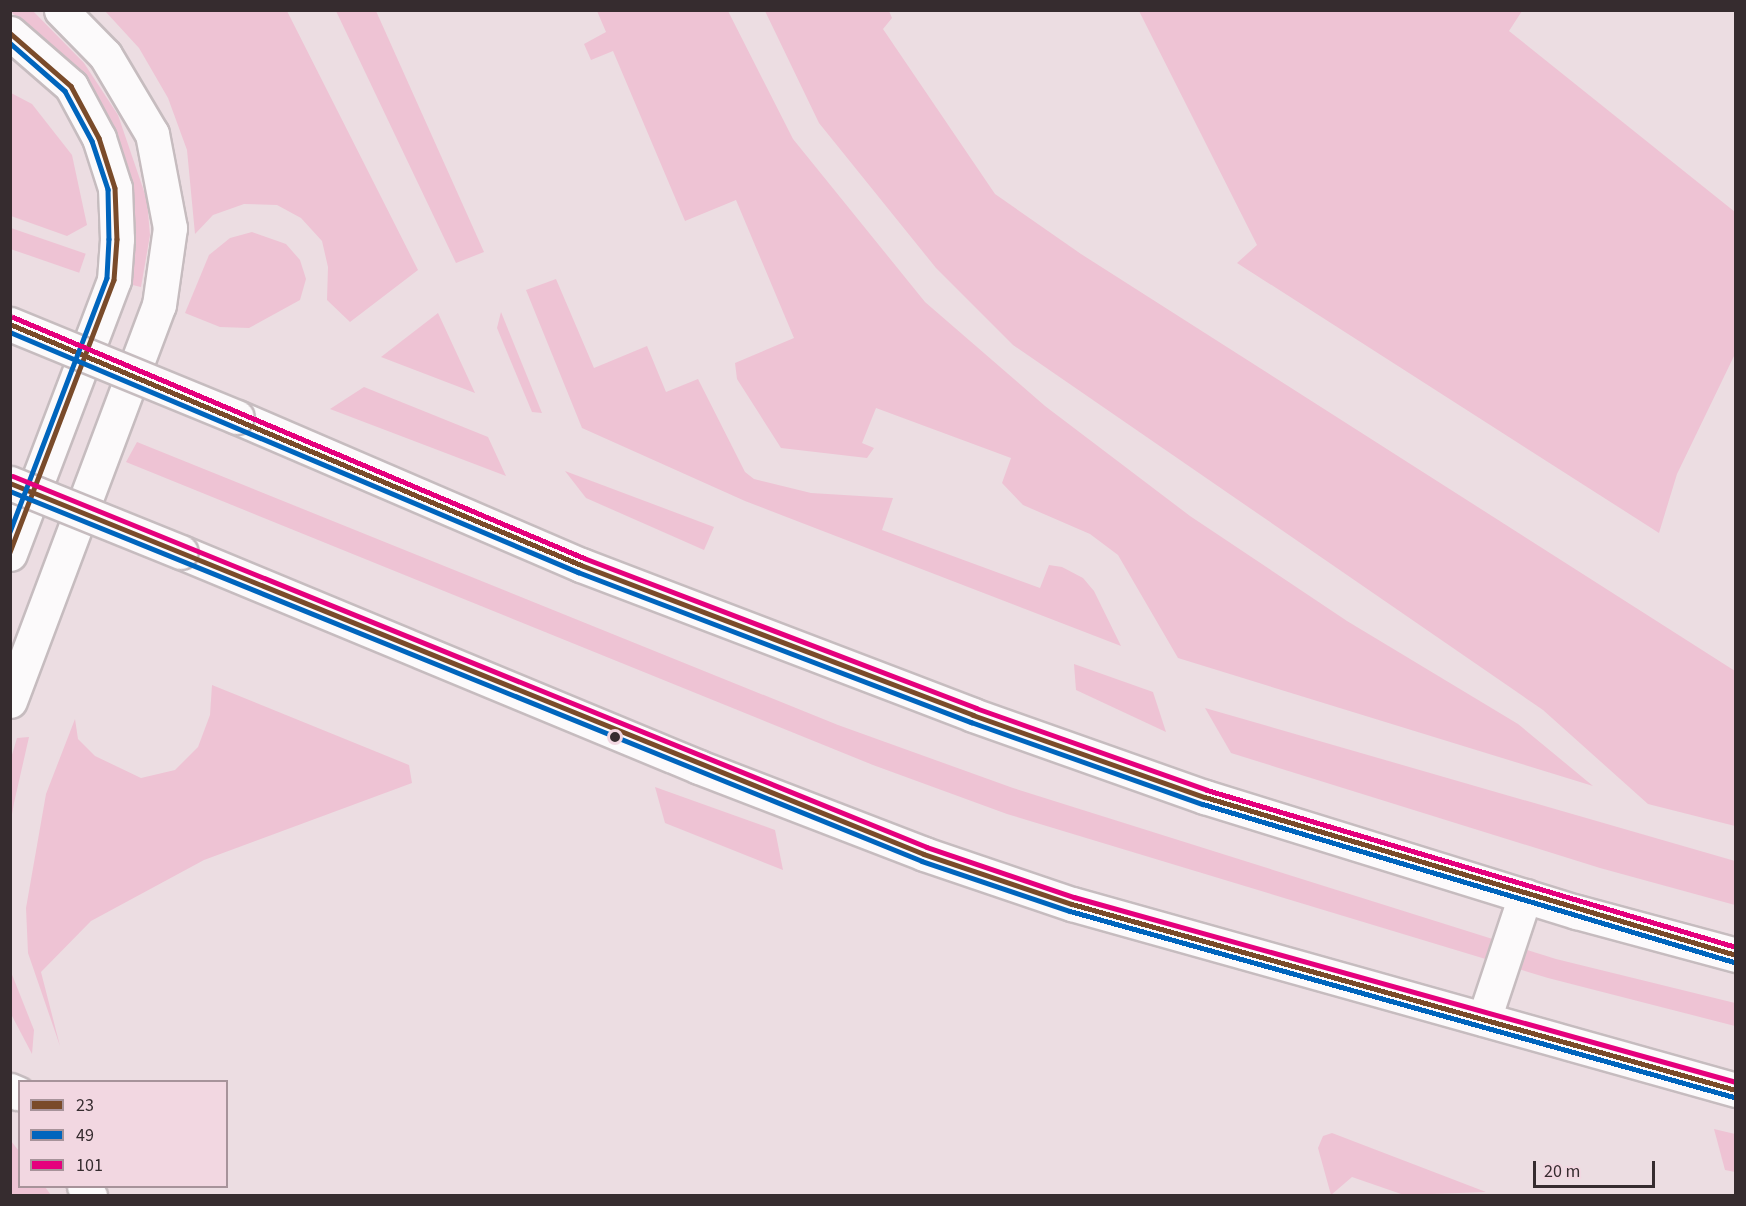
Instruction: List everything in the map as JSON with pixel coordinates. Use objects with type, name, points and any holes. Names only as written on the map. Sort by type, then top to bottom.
[{"type":"main road","points":[[10,701],[159,305],[170,228],[152,134],[105,55],[61,10]]},
{"type":"main road","points":[[10,33],[71,86],[99,138],[115,188],[117,239],[114,280],[10,554]]},
{"type":"main road","points":[[10,324],[237,417],[581,565],[973,715],[1205,797],[1577,912],[1736,955]]},
{"type":"main road","points":[[10,483],[689,763],[924,854],[1072,904],[1484,1019],[1688,1080],[1736,1090]]},
{"type":"main road","points":[[1484,1019],[1525,896]]},
{"type":"shaded area","points":[[10,11],[33,11],[84,63],[118,115],[147,200],[150,235],[141,287],[124,283],[134,237],[122,164],[42,39]]},
{"type":"shaded area","points":[[105,11],[287,11],[418,270],[350,322],[327,300],[328,267],[322,241],[301,218],[277,205],[244,204],[213,215],[195,234],[187,150],[168,98],[139,48]]},
{"type":"shaded area","points":[[336,11],[376,11],[484,252],[456,263]]},
{"type":"shaded area","points":[[597,11],[728,11],[793,139],[925,302],[1045,406],[1190,516],[1347,621],[1518,724],[1593,786],[1178,658],[1118,555],[1090,534],[1023,505],[1002,483],[1011,458],[876,408],[862,443],[874,448],[867,458],[781,448],[737,379],[735,363],[794,338],[736,200],[685,221],[613,51],[591,60],[584,44],[606,32]]},
{"type":"shaded area","points":[[765,11],[889,11],[892,18],[883,29],[995,194],[1081,254],[1735,671],[1735,826],[1648,804],[1543,710],[1013,345],[936,268],[819,123]]},
{"type":"shaded area","points":[[1139,11],[1522,11],[1509,31],[1735,212],[1735,354],[1677,474],[1659,533],[1237,263],[1257,245]]},
{"type":"shaded area","points":[[11,93],[32,104],[72,155],[87,225],[67,236],[11,216]]},
{"type":"shaded area","points":[[11,228],[86,254],[79,273],[10,249]]},
{"type":"shaded area","points":[[252,232],[286,244],[300,260],[306,279],[300,300],[249,328],[220,327],[185,313],[209,255],[230,238]]},
{"type":"shaded area","points":[[556,279],[594,368],[647,346],[666,392],[698,379],[745,472],[754,479],[811,493],[893,498],[882,530],[1040,588],[1049,565],[1062,567],[1083,578],[1094,591],[1121,646],[745,501],[582,428],[526,290]]},
{"type":"shaded area","points":[[501,312],[542,413],[532,412],[497,328]]},
{"type":"shaded area","points":[[438,313],[475,393],[381,357]]},
{"type":"shaded area","points":[[364,387],[488,437],[506,476],[330,409]]},
{"type":"shaded area","points":[[137,442],[838,725],[1013,788],[1556,959],[1735,1003],[1735,1026],[1548,978],[1007,814],[873,765],[126,462]]},
{"type":"shaded area","points":[[565,471],[714,527],[704,550],[586,498]]},
{"type":"shaded area","points":[[1074,664],[1153,692],[1166,732],[1076,690]]},
{"type":"shaded area","points":[[212,685],[409,765],[412,783],[204,860],[91,921],[41,972],[60,1046],[28,953],[26,908],[46,794],[75,719],[78,739],[95,756],[141,778],[175,770],[198,747],[210,715]]},
{"type":"shaded area","points":[[1205,708],[1735,861],[1735,905],[1600,868],[1231,753]]},
{"type":"shaded area","points":[[29,737],[11,820],[11,758],[17,738]]},
{"type":"shaded area","points":[[655,787],[775,830],[783,870],[665,823]]},
{"type":"shaded area","points":[[11,972],[34,1030],[32,1054],[11,1014]]},
{"type":"shaded area","points":[[1714,1129],[1735,1134],[1735,1172],[1725,1170]]},
{"type":"shaded area","points":[[1332,1133],[1486,1192],[1404,1195],[1352,1177],[1331,1195],[1318,1148],[1323,1136]]},
{"type":"shaded area","points":[[11,1141],[18,1150],[18,1188],[46,1188],[51,1195],[11,1195]]},
{"type":"transit line","name":"23","points":[[10,33],[71,86],[99,138],[115,188],[117,239],[114,280],[10,553]]},
{"type":"transit line","name":"49","points":[[10,43],[65,91],[92,141],[108,189],[109,239],[107,278],[10,532]]},
{"type":"transit line","name":"101","points":[[13,317],[584,558],[976,708],[1207,790],[1736,947]]},
{"type":"transit line","name":"23","points":[[10,324],[581,565],[973,715],[1205,797],[1736,955]]},
{"type":"transit line","name":"49","points":[[10,332],[578,572],[971,722],[1203,804],[1734,962]]},
{"type":"transit line","name":"101","points":[[13,476],[927,847],[1074,897],[1736,1082]]},
{"type":"transit line","name":"23","points":[[10,483],[924,854],[1072,904],[1736,1090]]},
{"type":"transit line","name":"49","points":[[10,491],[922,861],[1070,911],[1734,1097]]}]
